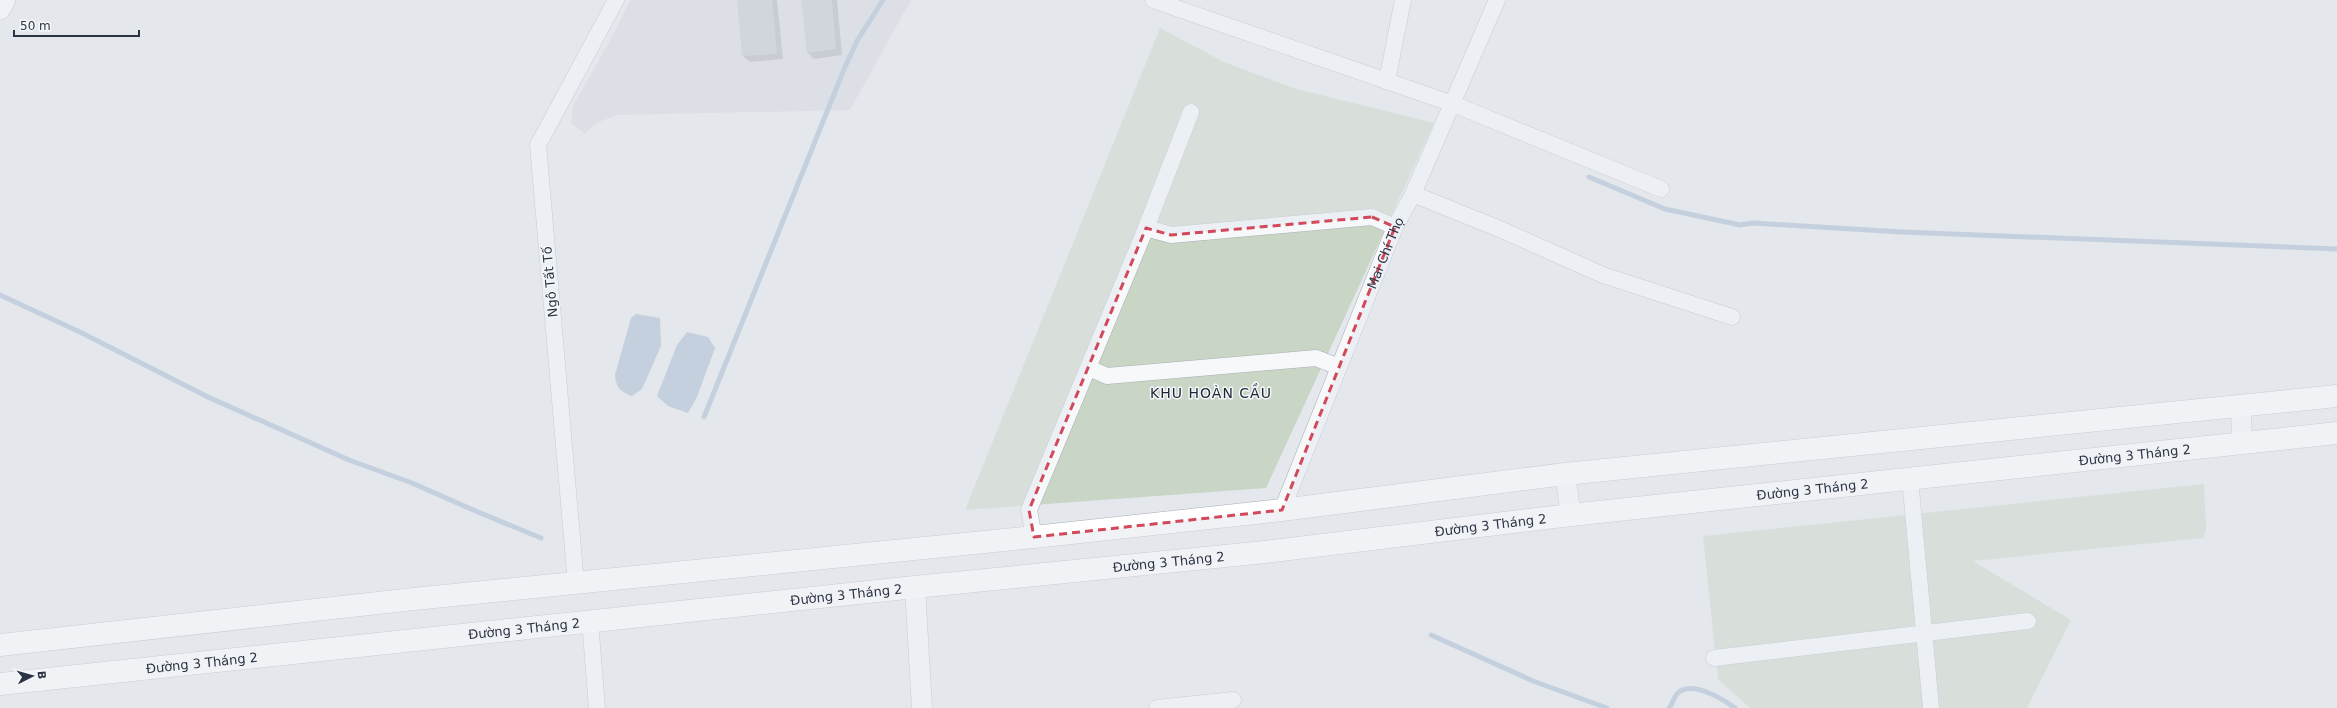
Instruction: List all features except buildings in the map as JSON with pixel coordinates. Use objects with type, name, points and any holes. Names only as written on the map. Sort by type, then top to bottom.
[{"type":"main road","points":[[0,8],[4,0]]},
{"type":"main road","points":[[0,645],[414,599],[576,584],[1282,510],[1565,474],[2241,407],[2337,396]]},
{"type":"main road","name":"Đường 3 Tháng 2","points":[[0,684],[915,587],[1265,552],[1571,515],[2337,433]]},
{"type":"street","name":"Ngô Tất Tố","points":[[576,584],[538,145],[616,0]]},
{"type":"street","points":[[1153,0],[1453,104],[1661,189]]},
{"type":"street","points":[[1387,82],[1403,0]]},
{"type":"street","name":"Mai Chí Thọ","points":[[1282,510],[1395,227],[1413,194],[1497,0]]},
{"type":"street","points":[[1034,537],[1029,510],[1146,228],[1191,112]]},
{"type":"street","points":[[1413,194],[1502,230],[1603,275],[1732,317]]},
{"type":"street","points":[[1146,228],[1171,235],[1372,217],[1395,227]]},
{"type":"street","points":[[1089,368],[1107,376],[1316,358],[1338,367]]},
{"type":"street","points":[[2241,407],[2242,443]]},
{"type":"street","points":[[1565,474],[1571,515]]},
{"type":"street","points":[[1910,478],[1931,708]]},
{"type":"street","points":[[915,587],[922,708]]},
{"type":"street","points":[[590,621],[597,708]]},
{"type":"street","points":[[1714,658],[2028,621]]},
{"type":"street","points":[[1157,708],[1233,700]]},
{"type":"highlighted area","points":[[1372,217],[1395,227],[1282,510],[1034,537],[1029,510],[1146,228],[1171,235]]},
{"type":"shaded area","points":[[630,0],[911,0],[850,110],[617,115],[596,123],[585,134],[571,123],[573,106],[613,35]]},
{"type":"green space","points":[[1160,28],[1224,62],[1293,88],[1434,123],[1266,488],[965,510]]},
{"type":"green space","points":[[2204,484],[2206,529],[2203,538],[1973,561],[2071,620],[2027,708],[1750,708],[1718,679],[1703,536]]},
{"type":"water","points":[[636,314],[660,318],[661,346],[642,389],[632,396],[624,393],[619,388],[616,383],[615,375],[631,318]]},
{"type":"water","points":[[687,332],[708,337],[715,348],[697,397],[688,413],[668,406],[657,396],[677,345]]},
{"type":"waterway","points":[[704,417],[845,67],[857,41],[883,0]]},
{"type":"waterway","points":[[1589,177],[1665,209],[1740,225],[1753,223],[1902,232],[2337,249]]},
{"type":"waterway","points":[[0,295],[80,332],[208,397],[349,460],[412,483],[541,538]]},
{"type":"waterway","points":[[1431,635],[1533,681],[1607,708]]},
{"type":"waterway","points":[[1669,708],[1677,694],[1683,690],[1690,689],[1698,689],[1706,692],[1723,700],[1735,708]]},
{"type":"district","name":"KHU HOÀN CẦU","points":[[1211,393]]}]
